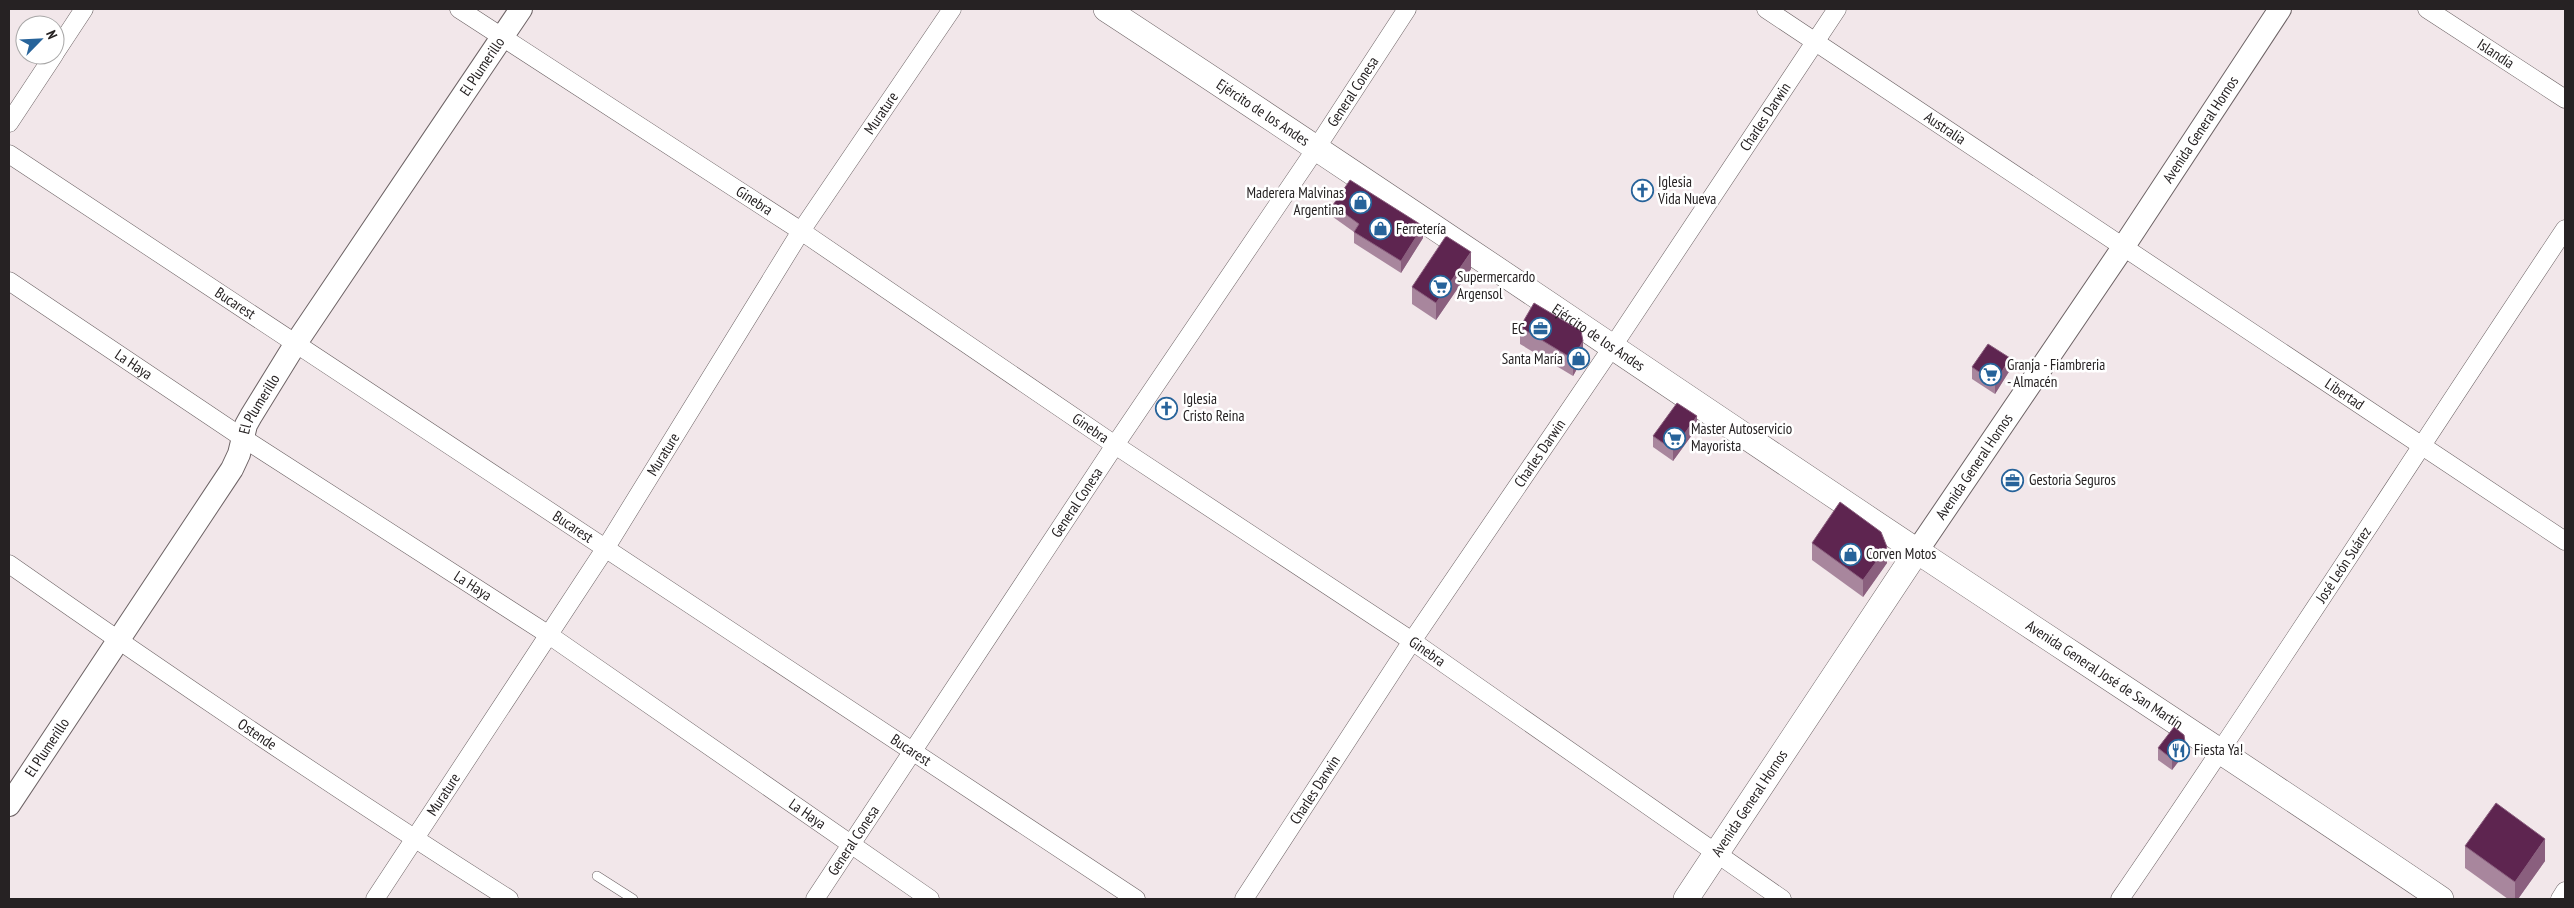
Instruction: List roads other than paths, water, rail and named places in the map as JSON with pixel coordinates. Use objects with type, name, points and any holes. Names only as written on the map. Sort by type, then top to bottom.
[{"type":"main road","name":"Ejército de los Andes","points":[[1106,9],[1316,147],[1917,551]]},
{"type":"main road","name":"Avenida General José de San Martín","points":[[1917,551],[2222,751],[2441,899]]},
{"type":"main road","name":"Avenida General Hornos","points":[[1686,899],[1917,551]]},
{"type":"street","points":[[65,38],[84,9]]},
{"type":"street","name":"Ginebra","points":[[459,9],[802,231],[1115,445],[1412,641],[1716,855],[1782,899]]},
{"type":"street","name":"El Plumerillo","points":[[9,805],[232,469],[239,454],[251,416],[296,343],[521,9]]},
{"type":"street","name":"Murature","points":[[375,899],[605,549],[802,231],[952,9]]},
{"type":"street","name":"General Conesa","points":[[815,899],[1115,445],[1407,9]]},
{"type":"street","name":"Australia","points":[[1766,9],[2124,246]]},
{"type":"street","name":"Charles Darwin","points":[[1244,899],[1412,641],[1613,346],[1837,9]]},
{"type":"street","name":"Avenida General Hornos","points":[[1917,551],[2124,246],[2280,9]]},
{"type":"street","name":"Islandia","points":[[2427,9],[2565,99]]},
{"type":"street","points":[[9,123],[47,65]]},
{"type":"street","name":"Bucarest","points":[[9,154],[605,549],[914,750],[1136,899]]},
{"type":"street","name":"José León Suárez","points":[[2120,899],[2222,751],[2420,445],[2565,229]]},
{"type":"street","name":"Libertad","points":[[2124,246],[2565,542]]},
{"type":"street","name":"La Haya","points":[[9,281],[243,438],[549,635],[930,899]]},
{"type":"street","name":"Ostende","points":[[9,564],[119,641],[414,839],[508,899]]},
{"type":"street","points":[[2560,899],[2565,891]]},
{"type":"lane","points":[[597,876],[633,899]]},
{"type":"place","name":"Iglesia Vida Nueva","points":[[1642,191]]},
{"type":"place","name":"Maderera Malvinas Argentina","points":[[1360,202]]},
{"type":"place","name":"Ferretería","points":[[1380,229]]},
{"type":"place","name":"Supermercardo Argensol","points":[[1441,286]]},
{"type":"place","name":"EC","points":[[1541,329]]},
{"type":"place","name":"Santa María","points":[[1579,359]]},
{"type":"place","name":"Granja - Fiambreria - Almacén","points":[[1991,374]]},
{"type":"place","name":"Iglesia Cristo Reina","points":[[1167,408]]},
{"type":"place","name":"Master Autoservicio Mayorista","points":[[1675,438]]},
{"type":"place","name":"Gestoria Seguros","points":[[2013,480]]},
{"type":"place","name":"Corven Motos","points":[[1850,554]]},
{"type":"place","name":"Fiesta Ya!","points":[[2178,750]]}]
